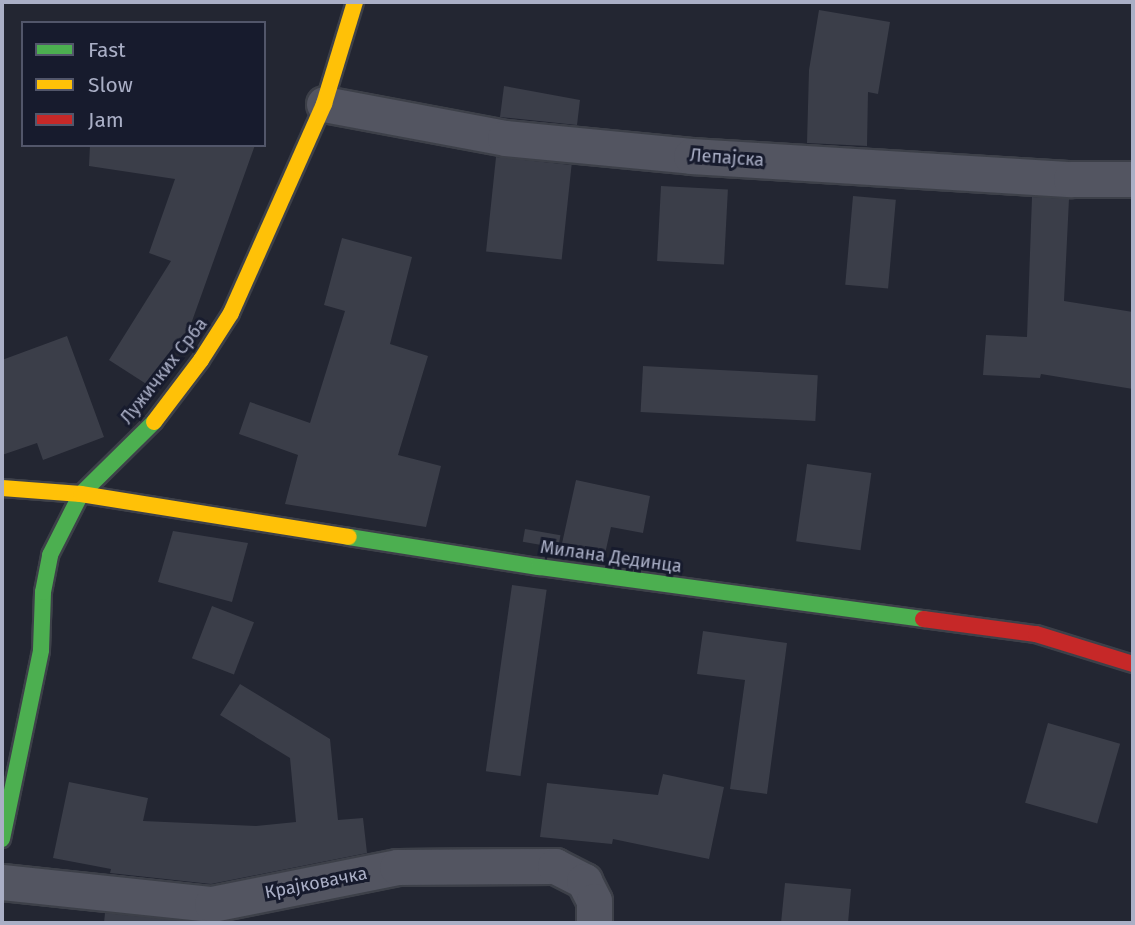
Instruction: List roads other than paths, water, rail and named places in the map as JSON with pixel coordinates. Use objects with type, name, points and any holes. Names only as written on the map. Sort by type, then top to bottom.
[{"type":"street","name":"Лужичких Срба","points":[[2,839],[41,650],[43,593],[50,555],[81,494],[152,424],[201,360],[231,313],[324,104],[355,2]]},
{"type":"street","name":"Лепајска","points":[[324,104],[505,138],[691,156],[1071,179],[1133,179]]},
{"type":"street","name":"Милана Дединца","points":[[2,488],[81,494],[539,567],[1035,634],[1133,664]]},
{"type":"street","name":"Крајковачка","points":[[2,882],[212,904],[397,867],[555,866],[584,881],[594,901],[594,923]]}]
